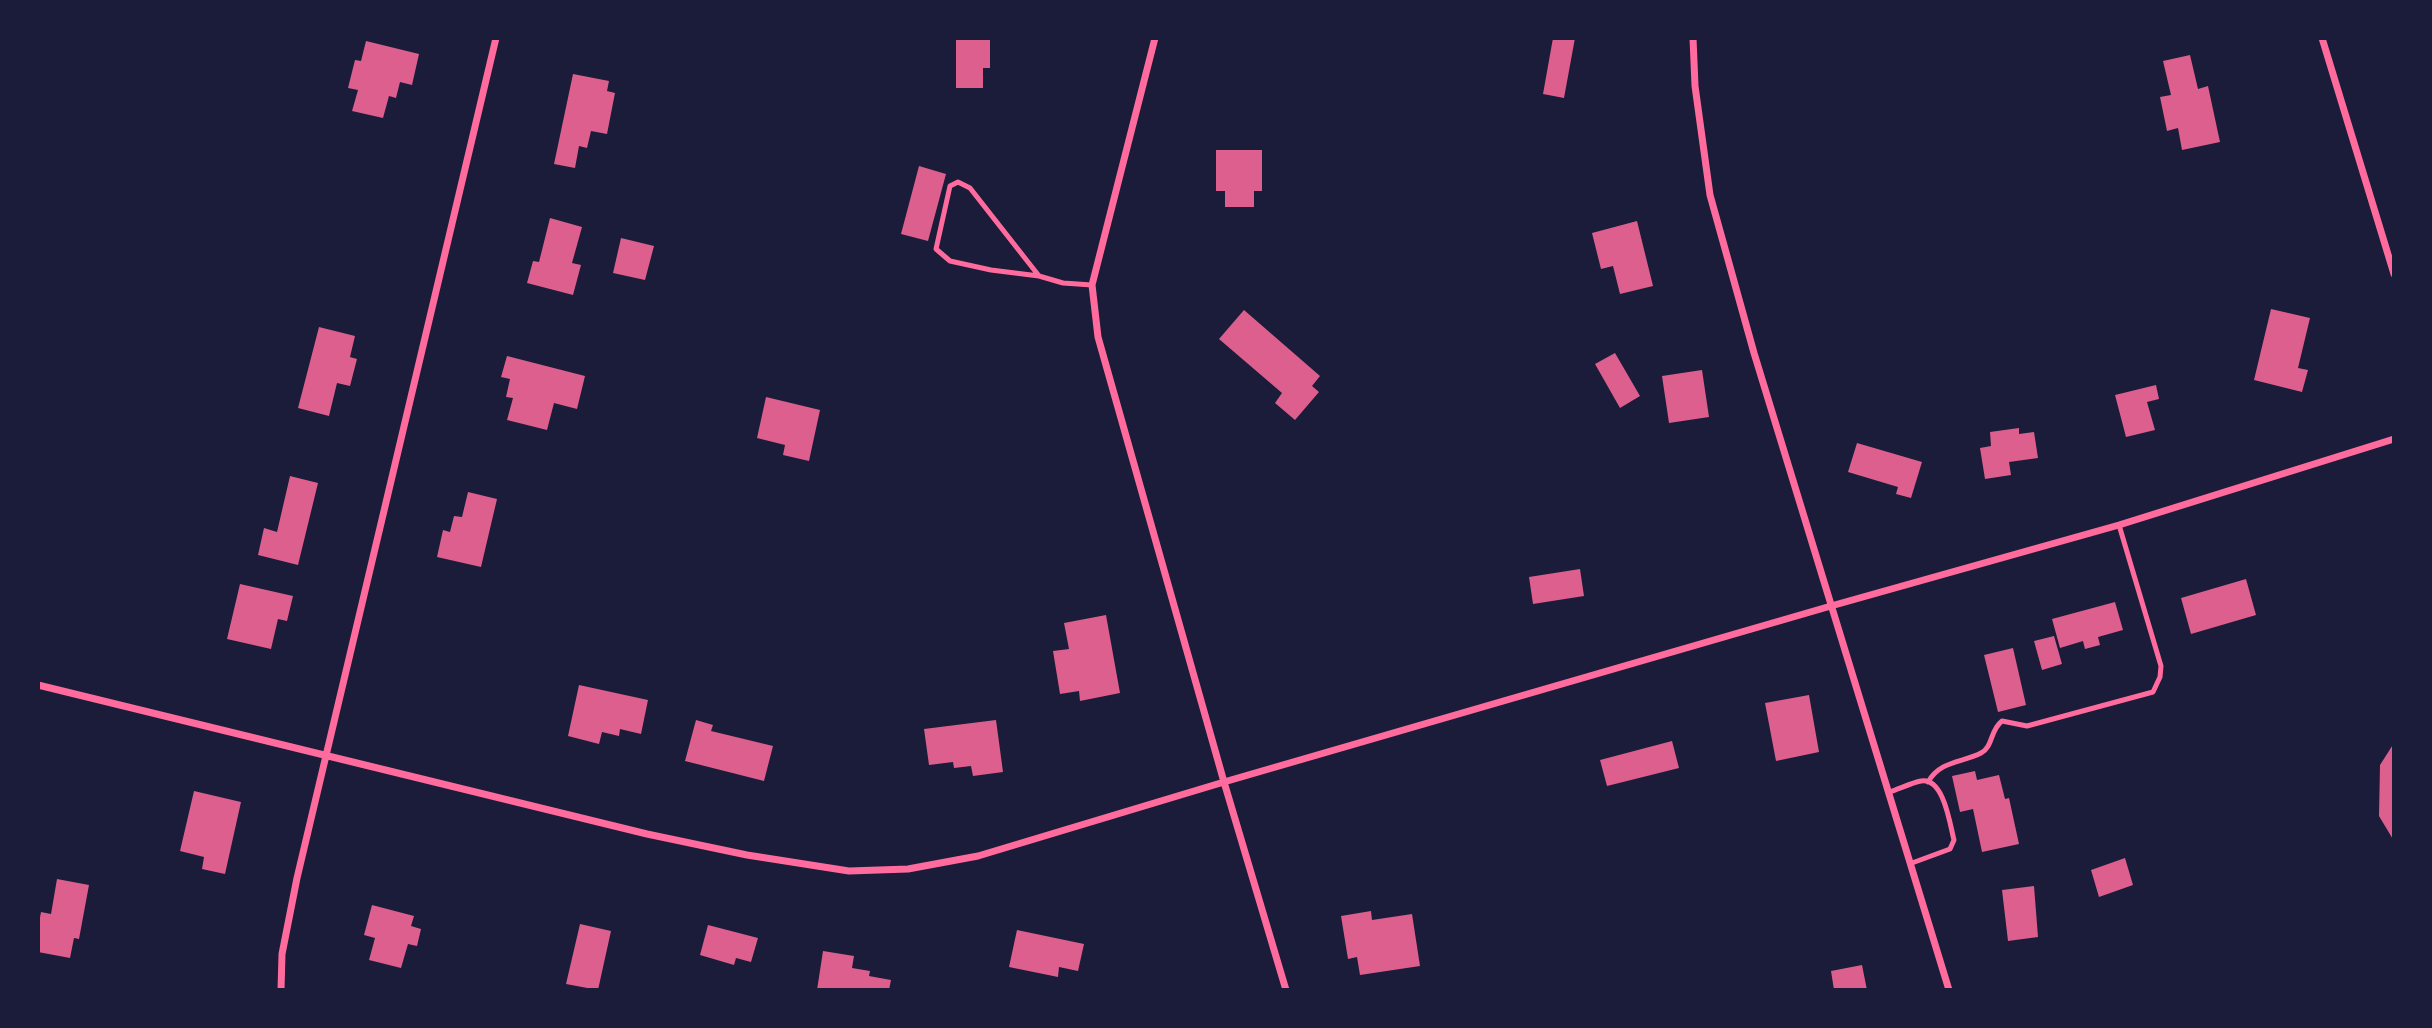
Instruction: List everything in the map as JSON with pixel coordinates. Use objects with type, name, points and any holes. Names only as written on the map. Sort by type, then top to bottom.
[{"type":"street","points":[[281,989],[282,954],[326,754],[496,38]]},
{"type":"street","points":[[1155,38],[1092,285],[1098,337],[1224,782],[1286,989]]},
{"type":"street","points":[[1693,38],[1695,86],[1710,195],[1754,353],[1950,989]]},
{"type":"street","points":[[2322,38],[2393,274]]},
{"type":"street","points":[[38,685],[647,834],[747,855],[849,871],[908,869],[978,856],[1224,782],[2119,525],[2393,439]]},
{"type":"lane","points":[[1039,276],[970,188],[958,182],[950,186],[936,249],[950,261],[1039,276],[1063,283],[1092,285]]},
{"type":"lane","points":[[1928,782],[1938,768],[1983,753],[1989,746],[1994,727],[2002,721],[2027,726],[2152,692],[2160,677],[2161,666],[2119,525]]},
{"type":"lane","points":[[1889,792],[1924,780],[1941,793],[1954,840],[1950,849],[1912,863]]},
{"type":"building","points":[[956,38],[990,38],[990,68],[983,68],[983,88],[956,88]]},
{"type":"building","points":[[1553,38],[1575,38],[1564,98],[1543,94]]},
{"type":"building","points":[[366,41],[419,54],[412,85],[400,82],[396,98],[389,96],[383,118],[352,111],[358,90],[348,88],[355,60],[361,61]]},
{"type":"building","points":[[2190,55],[2198,89],[2208,86],[2220,142],[2182,150],[2178,128],[2167,131],[2160,97],[2171,95],[2163,61]]},
{"type":"building","points":[[573,74],[609,81],[607,91],[615,93],[607,134],[591,131],[587,148],[579,146],[575,168],[554,164]]},
{"type":"building","points":[[1216,150],[1262,150],[1262,191],[1254,191],[1254,207],[1225,207],[1225,191],[1216,191]]},
{"type":"building","points":[[919,166],[946,174],[928,241],[901,234]]},
{"type":"building","points":[[550,218],[582,227],[572,263],[581,265],[573,295],[527,283],[533,261],[539,262]]},
{"type":"building","points":[[1637,221],[1653,286],[1620,294],[1613,266],[1601,269],[1592,233]]},
{"type":"building","points":[[621,238],[654,246],[645,280],[613,273]]},
{"type":"building","points":[[2271,309],[2310,318],[2298,368],[2308,370],[2302,392],[2254,380]]},
{"type":"building","points":[[1244,310],[1320,376],[1312,386],[1319,392],[1295,420],[1275,403],[1282,393],[1219,339]]},
{"type":"building","points":[[319,327],[355,336],[350,357],[357,359],[350,386],[337,383],[329,416],[298,408]]},
{"type":"building","points":[[1615,353],[1640,396],[1620,408],[1595,364]]},
{"type":"building","points":[[507,356],[585,376],[577,409],[554,403],[547,430],[507,420],[513,398],[506,397],[510,379],[501,377]]},
{"type":"building","points":[[1702,370],[1709,417],[1669,423],[1662,376]]},
{"type":"building","points":[[2156,385],[2159,399],[2147,402],[2155,430],[2126,437],[2115,395]]},
{"type":"building","points":[[766,397],[820,410],[809,461],[783,455],[785,445],[757,438]]},
{"type":"building","points":[[2019,428],[2019,434],[2034,432],[2038,458],[2009,462],[2011,475],[1985,479],[1980,448],[1991,446],[1990,432]]},
{"type":"building","points":[[1857,443],[1922,462],[1911,498],[1896,494],[1898,487],[1848,472]]},
{"type":"building","points":[[290,476],[318,483],[298,565],[258,555],[264,528],[277,532]]},
{"type":"building","points":[[468,492],[497,499],[481,567],[437,557],[443,530],[450,532],[454,516],[462,517]]},
{"type":"building","points":[[1580,569],[1584,596],[1533,604],[1529,577]]},
{"type":"building","points":[[2246,579],[2256,615],[2191,634],[2181,598]]},
{"type":"building","points":[[240,584],[293,596],[287,621],[278,619],[271,649],[227,639]]},
{"type":"building","points":[[2115,602],[2123,630],[2098,637],[2100,645],[2085,649],[2083,641],[2060,648],[2052,619]]},
{"type":"building","points":[[1106,615],[1120,693],[1080,701],[1079,691],[1060,694],[1053,651],[1069,649],[1064,623]]},
{"type":"building","points":[[2054,636],[2062,664],[2042,670],[2034,641]]},
{"type":"building","points":[[2013,648],[2026,705],[1998,712],[1984,655]]},
{"type":"building","points":[[579,685],[648,700],[641,734],[620,729],[619,736],[602,732],[599,744],[568,736]]},
{"type":"building","points":[[1809,695],[1819,752],[1776,761],[1765,703]]},
{"type":"building","points":[[696,720],[713,725],[711,731],[773,746],[764,781],[685,761]]},
{"type":"building","points":[[996,720],[1003,772],[973,776],[971,766],[954,768],[953,762],[929,765],[924,729]]},
{"type":"building","points":[[1672,741],[1679,768],[1607,786],[1600,760]]},
{"type":"building","points":[[2394,743],[2394,841],[2379,816],[2380,765]]},
{"type":"building","points":[[1975,771],[1977,780],[1999,775],[2005,799],[2009,798],[2019,844],[1982,852],[1973,809],[1960,812],[1952,776]]},
{"type":"building","points":[[194,791],[241,802],[225,874],[202,869],[204,857],[180,851]]},
{"type":"building","points":[[2125,858],[2133,885],[2099,897],[2091,870]]},
{"type":"building","points":[[57,879],[89,885],[79,939],[74,938],[70,958],[38,952],[41,912],[51,914]]},
{"type":"building","points":[[2034,886],[2038,937],[2008,941],[2002,890]]},
{"type":"building","points":[[372,905],[414,916],[411,926],[421,929],[417,946],[408,944],[401,968],[369,960],[375,938],[364,935]]},
{"type":"building","points":[[1371,911],[1372,920],[1412,914],[1420,966],[1360,975],[1357,957],[1348,959],[1341,916]]},
{"type":"building","points":[[580,924],[611,931],[598,990],[566,984]]},
{"type":"building","points":[[708,925],[758,938],[751,962],[736,958],[734,965],[700,955]]},
{"type":"building","points":[[1017,930],[1084,944],[1078,971],[1059,967],[1058,977],[1009,967]]},
{"type":"building","points":[[823,951],[854,956],[852,968],[870,971],[869,976],[891,980],[889,990],[817,990]]},
{"type":"building","points":[[1862,965],[1867,990],[1834,990],[1831,971]]}]
